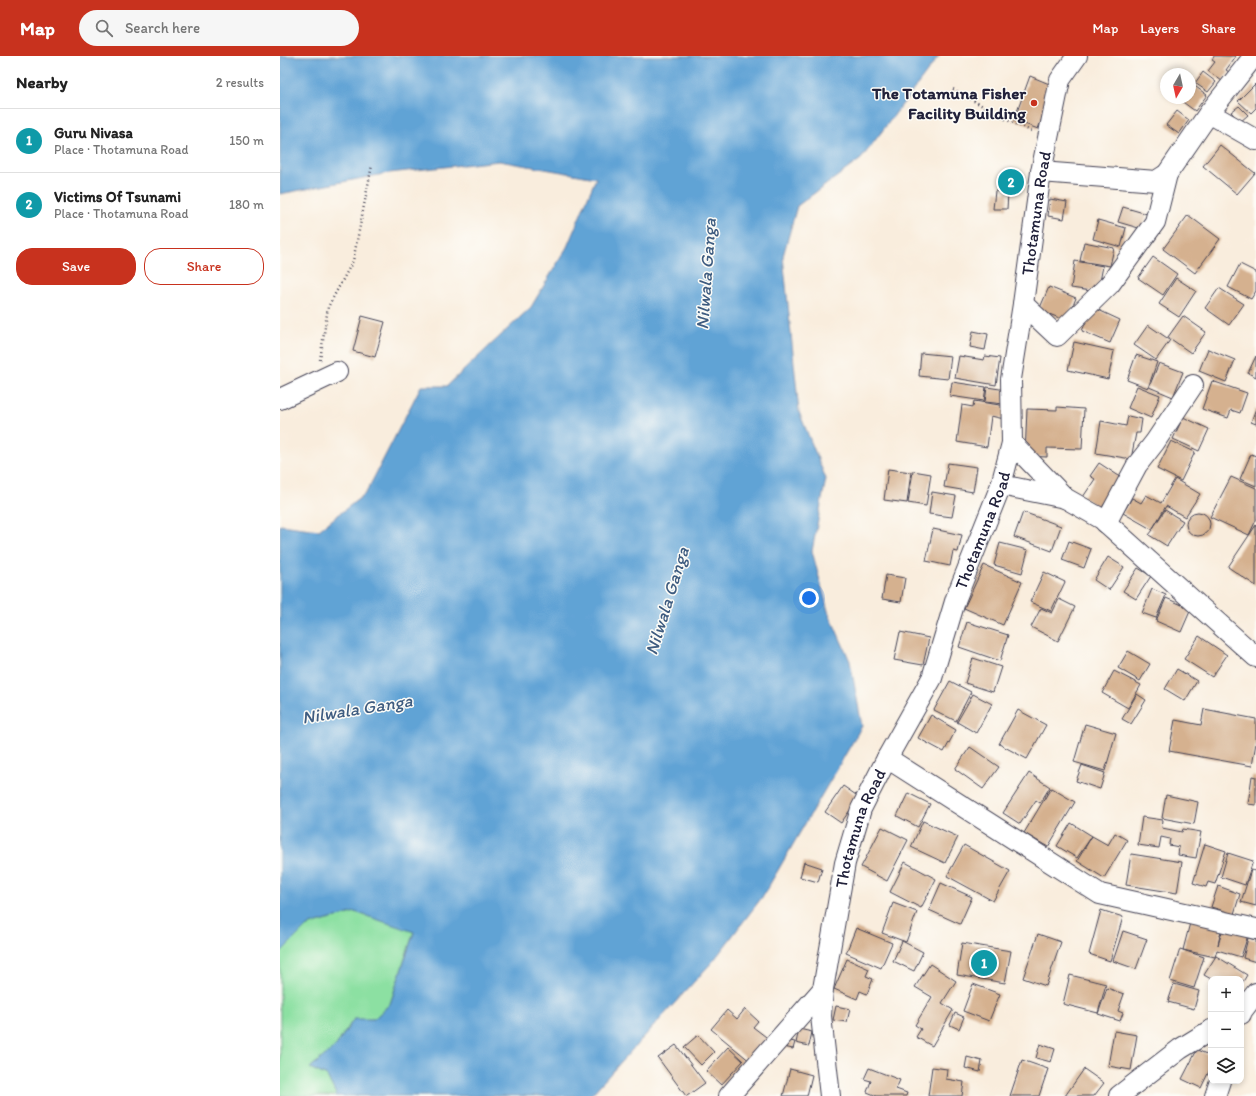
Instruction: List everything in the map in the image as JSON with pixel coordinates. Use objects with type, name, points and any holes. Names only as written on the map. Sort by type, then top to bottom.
[{"type":"street","name":"Thotamuna Road","points":[[830,1096],[821,1016],[823,989],[845,863],[861,809],[887,758],[932,678],[956,598],[1001,485],[1012,443],[1011,379],[1041,172],[1060,80],[1077,56]]},
{"type":"street","points":[[1023,304],[1057,336],[1110,284],[1155,222],[1167,174],[1209,113],[1254,56]]},
{"type":"street","points":[[1209,113],[1256,140]]},
{"type":"street","points":[[1041,172],[1156,180],[1167,174]]},
{"type":"street","points":[[280,399],[337,372]]},
{"type":"street","points":[[1106,523],[1137,465],[1155,442],[1193,385]]},
{"type":"street","points":[[1012,443],[1065,498],[1102,519],[1256,657]]},
{"type":"street","points":[[1001,485],[1065,498]]},
{"type":"street","points":[[887,758],[1100,894],[1256,929]]},
{"type":"street","points":[[729,1096],[823,989]]},
{"type":"street","points":[[1244,1008],[1256,993]]},
{"type":"street","points":[[1119,1096],[1180,1049],[1208,1032]]},
{"type":"street","points":[[1215,1096],[1219,1084]]},
{"type":"path","points":[[953,89],[1008,120],[1048,138]]},
{"type":"path","points":[[316,382],[328,307],[353,261],[372,165]]},
{"type":"green space","points":[[355,912],[414,931],[390,1004],[374,1019],[353,1020],[335,1047],[310,1068],[327,1076],[336,1094],[334,1096],[280,1096],[280,953],[307,926]]},
{"type":"water","name":"Nilwala Ganga","points":[[280,56],[939,56],[861,159],[797,206],[783,256],[799,412],[826,479],[812,551],[828,611],[850,661],[862,726],[763,896],[714,960],[590,1096],[334,1096],[336,1094],[327,1076],[310,1068],[335,1047],[354,1019],[374,1019],[390,1004],[414,932],[355,912],[307,926],[280,953],[280,525],[319,530],[366,493],[421,386],[447,386],[531,307],[567,247],[596,178],[499,161],[389,173],[280,194]]},
{"type":"building","points":[[1214,56],[1236,56],[1226,70],[1229,72],[1222,81],[1208,71],[1215,62],[1212,60]]},
{"type":"building","points":[[1203,72],[1216,82],[1208,92],[1196,84]]},
{"type":"building","name":"The Totamuna Fisher Facility Building","points":[[1030,76],[1054,86],[1038,129],[1014,120]]},
{"type":"building","points":[[1255,84],[1256,108],[1251,113],[1238,101]]},
{"type":"building","points":[[1196,87],[1207,95],[1195,111],[1185,104],[1196,104]]},
{"type":"building","points":[[1239,106],[1248,115],[1240,122],[1231,112]]},
{"type":"building","points":[[1177,111],[1189,120],[1179,134],[1166,125]]},
{"type":"building","points":[[1220,145],[1255,173],[1237,194],[1203,166]]},
{"type":"building","points":[[995,191],[1008,193],[1007,209],[993,209]]},
{"type":"building","points":[[1050,199],[1067,202],[1064,219],[1048,216]]},
{"type":"building","points":[[1123,207],[1147,214],[1142,229],[1118,222]]},
{"type":"building","points":[[1188,215],[1220,239],[1195,273],[1163,249]]},
{"type":"building","points":[[1098,220],[1126,228],[1121,247],[1093,239]]},
{"type":"building","points":[[1084,242],[1114,248],[1110,266],[1080,261]]},
{"type":"building","points":[[1153,257],[1177,274],[1163,295],[1138,278]]},
{"type":"building","points":[[1075,261],[1103,266],[1098,292],[1071,288]]},
{"type":"building","points":[[1240,264],[1256,272],[1256,291],[1251,299],[1228,287]]},
{"type":"building","points":[[1176,278],[1196,291],[1179,317],[1159,304]]},
{"type":"building","points":[[1049,287],[1076,298],[1067,321],[1039,310]]},
{"type":"building","points":[[1219,288],[1244,304],[1229,325],[1205,308]]},
{"type":"building","points":[[1092,307],[1120,320],[1110,343],[1082,331]]},
{"type":"building","points":[[362,316],[385,322],[375,357],[353,351]]},
{"type":"building","points":[[1183,316],[1206,332],[1191,353],[1168,337]]},
{"type":"building","points":[[1148,325],[1170,340],[1156,360],[1134,345]]},
{"type":"building","points":[[973,331],[988,334],[985,350],[970,347]]},
{"type":"building","points":[[1074,342],[1114,351],[1108,379],[1068,370]]},
{"type":"building","points":[[1208,349],[1235,360],[1226,382],[1199,371]]},
{"type":"building","points":[[921,353],[951,356],[948,379],[919,376]]},
{"type":"building","points":[[1136,355],[1157,362],[1148,388],[1127,380]]},
{"type":"building","points":[[959,356],[984,360],[985,356],[1000,358],[996,385],[955,378]]},
{"type":"building","points":[[1256,356],[1256,377],[1248,373]]},
{"type":"building","points":[[1159,363],[1183,372],[1173,397],[1149,387]]},
{"type":"building","points":[[1212,381],[1247,393],[1240,413],[1231,410],[1228,418],[1202,409]]},
{"type":"building","points":[[952,382],[986,387],[984,401],[950,396]]},
{"type":"building","points":[[1137,386],[1160,395],[1151,418],[1128,408]]},
{"type":"building","points":[[987,387],[1006,390],[1004,404],[985,402]]},
{"type":"building","points":[[974,401],[1006,406],[1004,419],[991,416],[987,447],[957,442],[962,405],[973,407]]},
{"type":"building","points":[[1057,407],[1084,409],[1082,449],[1047,448],[1047,457],[1025,456],[1027,409],[1057,410]]},
{"type":"building","points":[[1256,408],[1256,424],[1251,422]]},
{"type":"building","points":[[1128,416],[1142,419],[1140,433],[1136,433],[1131,459],[1096,453],[1101,421],[1126,426]]},
{"type":"building","points":[[1183,417],[1209,429],[1199,451],[1173,439]]},
{"type":"building","points":[[1171,441],[1195,452],[1181,481],[1157,469]]},
{"type":"building","points":[[1251,454],[1256,456],[1256,486],[1240,479]]},
{"type":"building","points":[[948,463],[977,467],[973,492],[944,487]]},
{"type":"building","points":[[1099,463],[1122,478],[1101,509],[1083,497],[1095,479],[1090,476]]},
{"type":"building","points":[[888,469],[911,472],[907,503],[884,500]]},
{"type":"building","points":[[913,471],[931,474],[926,506],[908,503]]},
{"type":"building","points":[[1231,477],[1256,488],[1256,520],[1249,535],[1210,517]]},
{"type":"building","points":[[1175,479],[1200,494],[1185,517],[1166,506],[1153,528],[1165,510],[1183,521],[1167,546],[1149,535],[1153,530],[1123,513],[1132,498],[1141,503],[1146,495],[1161,503]]},
{"type":"building","points":[[932,492],[956,496],[952,517],[929,514]]},
{"type":"building","points":[[1023,512],[1061,526],[1052,551],[1014,537]]},
{"type":"building","points":[[1198,512],[1206,516],[1210,524],[1206,532],[1198,536],[1190,532],[1186,524],[1190,516]]},
{"type":"building","points":[[1256,525],[1256,586],[1228,567]]},
{"type":"building","points":[[933,529],[962,535],[958,552],[953,551],[950,566],[926,561]]},
{"type":"building","points":[[1069,541],[1091,549],[1084,568],[1062,560]]},
{"type":"building","points":[[1000,543],[1028,550],[1022,573],[994,565]]},
{"type":"building","points":[[1108,557],[1124,567],[1109,590],[1094,580]]},
{"type":"building","points":[[984,565],[1022,582],[1003,625],[964,608]]},
{"type":"building","points":[[1138,568],[1151,576],[1136,599],[1123,591]]},
{"type":"building","points":[[1044,572],[1065,582],[1051,611],[1030,602]]},
{"type":"building","points":[[886,575],[905,578],[901,602],[882,599]]},
{"type":"building","points":[[1152,589],[1166,595],[1156,618],[1142,613]]},
{"type":"building","points":[[1166,598],[1191,609],[1181,632],[1156,621]]},
{"type":"building","points":[[1059,599],[1075,607],[1058,641],[1031,627],[1041,608],[1052,613]]},
{"type":"building","points":[[967,622],[1008,635],[1000,661],[959,647]]},
{"type":"building","points":[[900,632],[929,638],[923,665],[894,660]]},
{"type":"building","points":[[1199,636],[1227,655],[1212,677],[1184,659]]},
{"type":"building","points":[[1128,651],[1150,664],[1140,681],[1118,668]]},
{"type":"building","points":[[973,658],[1001,667],[993,692],[965,683]]},
{"type":"building","points":[[1177,669],[1197,681],[1185,701],[1165,689]]},
{"type":"building","points":[[1114,671],[1141,685],[1128,708],[1102,693]]},
{"type":"building","points":[[950,681],[971,692],[956,721],[934,710]]},
{"type":"building","points":[[973,694],[992,704],[976,733],[957,722]]},
{"type":"building","points":[[1137,694],[1146,700],[1131,724],[1122,719]]},
{"type":"building","points":[[1204,709],[1256,719],[1256,743],[1252,766],[1169,751],[1175,720],[1201,725]]},
{"type":"building","points":[[1018,710],[1046,725],[1027,759],[999,744]]},
{"type":"building","points":[[931,715],[956,730],[944,752],[918,738]]},
{"type":"building","points":[[1085,724],[1116,733],[1105,771],[1074,762]]},
{"type":"building","points":[[970,747],[999,767],[983,789],[955,769]]},
{"type":"building","points":[[1082,765],[1105,773],[1100,789],[1076,781]]},
{"type":"building","points":[[1029,773],[1050,787],[1040,803],[1036,800],[1020,824],[1003,813]]},
{"type":"building","points":[[1252,776],[1256,777],[1256,805],[1248,804]]},
{"type":"building","points":[[843,786],[859,797],[841,823],[825,812]]},
{"type":"building","points":[[1051,788],[1075,802],[1048,847],[1024,833]]},
{"type":"building","points":[[908,793],[930,804],[918,827],[897,816]]},
{"type":"building","points":[[1166,795],[1198,802],[1194,824],[1162,818]]},
{"type":"building","points":[[1142,817],[1163,820],[1162,828],[1182,832],[1183,829],[1201,832],[1196,858],[1178,855],[1179,847],[1169,845],[1170,839],[1161,837],[1159,848],[1138,845]]},
{"type":"building","points":[[923,821],[958,837],[945,863],[911,847]]},
{"type":"building","points":[[1071,823],[1092,836],[1077,858],[1057,846]]},
{"type":"building","points":[[882,827],[908,840],[887,881],[861,867]]},
{"type":"building","points":[[1115,833],[1127,840],[1104,878],[1077,861],[1092,836],[1108,845]]},
{"type":"building","points":[[1205,844],[1226,851],[1215,884],[1208,882],[1206,887],[1193,883]]},
{"type":"building","points":[[964,845],[1010,871],[993,901],[947,876]]},
{"type":"building","points":[[1228,853],[1253,861],[1245,885],[1221,877]]},
{"type":"building","points":[[1131,854],[1182,862],[1177,893],[1126,885]]},
{"type":"building","points":[[804,862],[822,868],[818,882],[800,877]]},
{"type":"building","points":[[905,862],[936,879],[921,908],[890,892]]},
{"type":"building","points":[[1251,870],[1256,871],[1256,906],[1241,902]]},
{"type":"building","points":[[941,883],[972,897],[960,924],[929,910]]},
{"type":"building","points":[[1218,886],[1240,894],[1234,914],[1211,907]]},
{"type":"building","points":[[893,903],[917,912],[906,942],[882,933]]},
{"type":"building","points":[[1101,910],[1123,917],[1110,961],[1089,954]]},
{"type":"building","points":[[1191,919],[1222,926],[1218,945],[1224,925],[1249,932],[1241,957],[1217,950],[1215,957],[1183,950]]},
{"type":"building","points":[[856,928],[892,943],[881,968],[846,953]]},
{"type":"building","points":[[1123,931],[1147,939],[1136,969],[1113,961]]},
{"type":"building","points":[[1038,934],[1061,942],[1046,986],[1023,978]]},
{"type":"building","points":[[1248,938],[1256,940],[1256,962],[1243,958]]},
{"type":"building","points":[[902,941],[923,952],[914,971],[893,961]]},
{"type":"building","points":[[962,943],[1011,951],[1005,983],[957,975]]},
{"type":"building","points":[[1180,949],[1204,957],[1194,988],[1170,981]]},
{"type":"building","points":[[1216,956],[1247,975],[1244,980],[1244,976],[1208,976],[1208,977],[1204,975]]},
{"type":"building","points":[[847,959],[869,969],[866,976],[873,979],[867,994],[860,991],[857,999],[834,989]]},
{"type":"building","points":[[930,964],[956,981],[942,1003],[953,1010],[932,1046],[916,1037],[921,1029],[915,1025],[932,997],[915,987]]},
{"type":"building","points":[[1070,975],[1106,984],[1098,1013],[1063,1004]]},
{"type":"building","points":[[973,984],[1000,994],[989,1021],[963,1011]]},
{"type":"building","points":[[1174,984],[1199,991],[1194,1009],[1168,1002]]},
{"type":"building","points":[[1107,988],[1124,994],[1118,1011],[1123,1013],[1120,1021],[1098,1014]]},
{"type":"building","points":[[836,1006],[850,1009],[847,1022],[833,1020]]},
{"type":"building","points":[[745,1009],[758,1021],[753,1027],[770,1040],[751,1062],[711,1029],[727,1010],[737,1019]]},
{"type":"building","points":[[955,1013],[964,1017],[959,1029],[950,1025]]},
{"type":"building","points":[[799,1029],[812,1032],[809,1046],[796,1043]]},
{"type":"building","points":[[1114,1031],[1137,1035],[1131,1070],[1108,1066]]},
{"type":"building","points":[[698,1035],[714,1052],[701,1065],[684,1047]]},
{"type":"building","points":[[785,1040],[795,1042],[793,1049],[783,1047]]},
{"type":"building","points":[[1040,1044],[1055,1049],[1051,1062],[1036,1058]]},
{"type":"building","points":[[676,1045],[705,1083],[687,1096],[658,1058]]},
{"type":"building","points":[[728,1047],[743,1061],[721,1085],[706,1071]]},
{"type":"building","points":[[1197,1050],[1208,1055],[1208,1073],[1201,1088],[1182,1079]]},
{"type":"building","points":[[967,1057],[982,1061],[980,1072],[965,1068]]},
{"type":"building","points":[[1022,1060],[1048,1069],[1039,1096],[1010,1096]]},
{"type":"building","points":[[932,1067],[947,1069],[946,1079],[964,1082],[962,1096],[928,1096]]},
{"type":"building","points":[[869,1068],[900,1080],[896,1089],[907,1093],[906,1096],[877,1096],[867,1092],[871,1081],[864,1079]]},
{"type":"building","points":[[790,1069],[812,1075],[807,1096],[783,1096]]},
{"type":"building","points":[[1084,1069],[1104,1083],[1094,1096],[1065,1096]]},
{"type":"place","name":"The Totamuna Fisher Facility Building","points":[[1034,103]]},
{"type":"place","name":"Victims Of Tsunami","points":[[1011,182]]},
{"type":"place","name":"Guru Nivasa","points":[[984,963]]}]
